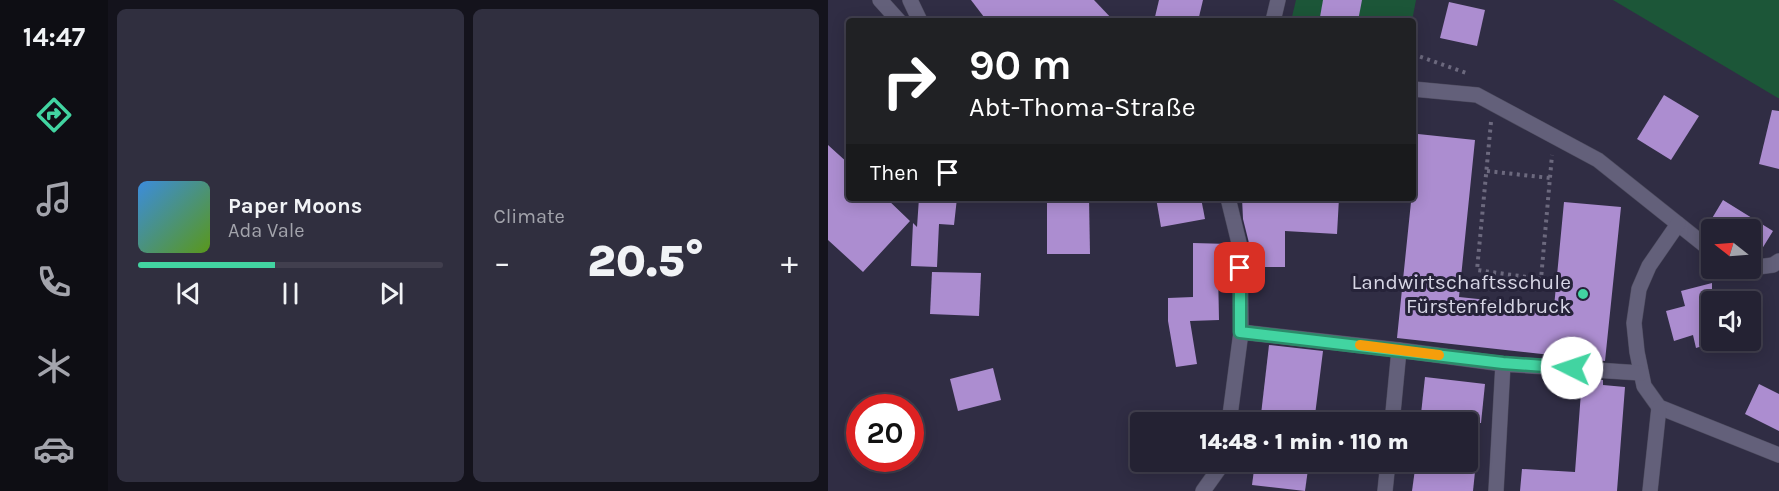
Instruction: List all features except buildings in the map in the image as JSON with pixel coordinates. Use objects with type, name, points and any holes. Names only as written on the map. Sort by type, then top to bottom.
[{"type":"street","points":[[880,0],[896,18]]},
{"type":"street","points":[[910,0],[919,18]]},
{"type":"street","points":[[1274,18],[1278,0]]},
{"type":"street","points":[[1416,89],[1477,95],[1598,160],[1701,242]]},
{"type":"street","points":[[1229,201],[1240,247],[1240,332],[1230,412]]},
{"type":"street","points":[[1678,224],[1649,266],[1639,289],[1634,323],[1644,386],[1659,406],[1779,455]]},
{"type":"street","points":[[1761,267],[1773,266],[1779,261]]},
{"type":"street","points":[[1240,332],[1503,363],[1641,373]]},
{"type":"street","points":[[1393,412],[1399,350]]},
{"type":"street","points":[[1496,491],[1503,363]]},
{"type":"street","points":[[1650,491],[1659,406]]},
{"type":"street","points":[[1203,491],[1217,472]]},
{"type":"street","points":[[1385,491],[1387,472]]},
{"type":"path","points":[[1416,55],[1473,76]]},
{"type":"path","points":[[1493,104],[1477,270],[1541,279],[1553,136]]},
{"type":"path","points":[[1487,171],[1550,178]]},
{"type":"green space","points":[[1296,0],[1416,0],[1413,18],[1292,18]]},
{"type":"green space","points":[[1613,0],[1779,0],[1779,98],[1778,98]]},
{"type":"slow traffic","points":[[1360,345],[1439,355]]},
{"type":"place","name":"Landwirtschaftsschule Fürstenfeldbruck","points":[[1583,294]]},
{"type":"route","points":[[1240,268],[1240,332],[1503,363],[1572,368]]}]
